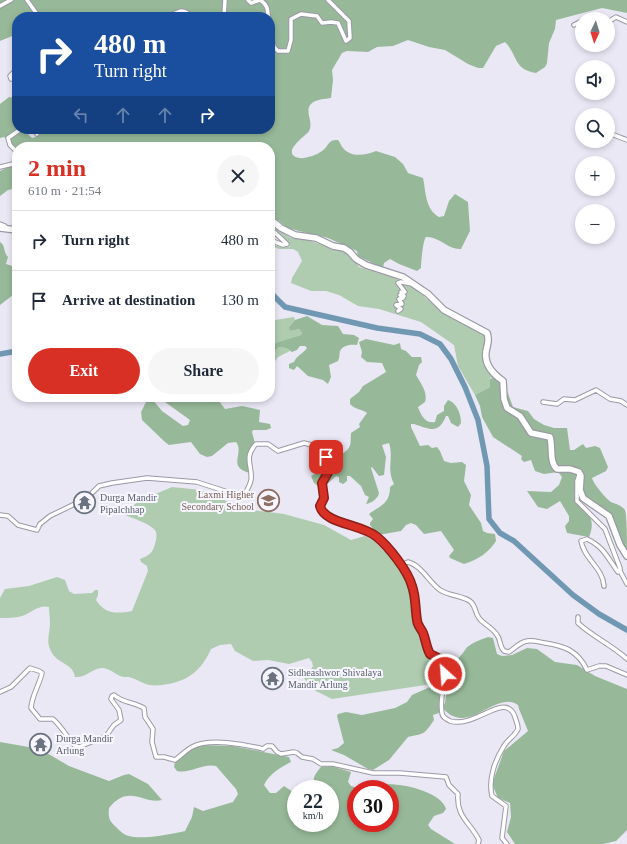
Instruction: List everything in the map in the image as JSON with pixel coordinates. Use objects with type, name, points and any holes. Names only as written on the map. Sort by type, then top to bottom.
[{"type":"highway","points":[[275,223],[295,235],[316,238],[333,246],[344,248],[356,259],[366,265],[403,277],[428,294],[452,315],[487,333],[489,338],[486,354],[489,368],[493,374],[503,381],[504,399],[508,408],[520,416],[531,433],[550,437],[553,446],[552,460],[557,469],[570,469],[579,472],[580,490],[583,498],[609,516],[620,545],[627,556]]},
{"type":"street","points":[[0,6],[11,0]]},
{"type":"street","points":[[27,0],[35,12]]},
{"type":"street","points":[[224,12],[225,0]]},
{"type":"street","points":[[248,0],[252,3],[260,0],[265,2],[268,12]]},
{"type":"street","points":[[275,48],[278,51],[288,51],[291,40],[291,19],[301,14],[317,16],[322,23],[338,23],[346,41],[350,38],[349,22],[328,0]]},
{"type":"street","points":[[178,12],[182,10],[188,12]]},
{"type":"street","points":[[615,18],[627,22]]},
{"type":"street","points":[[12,147],[8,138],[14,134]]},
{"type":"street","points":[[615,135],[627,140]]},
{"type":"street","points":[[0,167],[12,163]]},
{"type":"street","points":[[0,224],[5,226],[3,228]]},
{"type":"street","points":[[275,233],[287,244],[283,245],[275,242]]},
{"type":"street","points":[[398,311],[401,310],[396,305],[402,304],[399,299],[403,298],[400,295],[404,296],[401,292],[404,292],[398,283],[402,282],[413,284]]},
{"type":"street","points":[[543,402],[557,404],[564,399],[575,400],[596,390],[610,399],[621,401],[627,405]]},
{"type":"street","points":[[0,515],[8,516],[18,525],[37,530],[40,524],[50,516],[87,498],[99,486],[147,478],[197,482],[240,496],[245,494],[249,487],[251,474],[248,461],[252,447],[256,444],[268,444],[278,451],[304,442],[328,449],[325,462],[330,469],[322,483],[324,498],[320,506],[321,511],[325,516],[366,529],[378,537],[402,566],[412,585],[417,621],[423,633],[428,650],[430,654],[440,659],[446,666],[442,699],[442,714],[444,717],[455,722],[462,723],[477,718],[499,707],[507,707],[513,711],[518,729],[504,745],[497,758],[492,774],[490,788],[492,796],[506,806],[502,838],[507,844]]},
{"type":"street","points":[[580,474],[577,481],[577,500],[605,529],[620,571],[627,584]]},
{"type":"street","points":[[604,586],[604,580],[600,570],[582,547],[581,541],[587,539],[599,546],[618,572],[620,571]]},
{"type":"street","points":[[402,566],[405,562],[414,564],[440,590],[468,600],[472,603],[480,620],[486,623],[497,634],[499,643],[504,651],[509,652],[522,642],[534,640],[556,644],[569,649],[585,664],[588,670],[599,666],[606,666],[627,675]]},
{"type":"street","points":[[578,617],[578,623],[613,647],[627,659]]},
{"type":"street","points":[[0,692],[11,687],[30,668],[42,673],[41,679],[32,697],[31,708],[40,719],[53,719],[63,728],[65,734],[75,746],[78,747],[106,736],[114,725],[121,720],[119,710],[111,699],[114,695],[121,701],[137,704],[144,708],[145,717],[152,729],[152,742],[156,757],[164,757],[175,760],[190,747],[210,742],[236,744],[263,749],[272,746],[281,754],[294,752],[302,757],[313,759],[321,764],[333,764],[373,773],[400,773],[446,777],[449,784],[458,794],[457,802],[460,813],[466,824],[475,833],[479,840],[478,844]]},
{"type":"green space","points":[[0,0],[627,0],[627,13],[602,8],[587,12],[575,12],[575,15],[556,20],[555,29],[549,43],[547,63],[545,67],[536,73],[523,68],[520,65],[505,42],[496,46],[483,68],[478,68],[468,64],[445,50],[429,47],[408,40],[393,46],[377,47],[368,52],[347,51],[342,53],[332,70],[333,80],[331,98],[318,100],[311,104],[308,110],[310,124],[309,131],[296,144],[292,152],[294,156],[299,158],[308,157],[320,152],[332,141],[338,140],[343,148],[350,153],[359,155],[376,151],[395,157],[403,164],[408,173],[423,178],[431,210],[439,217],[444,216],[449,201],[455,194],[468,202],[470,231],[461,249],[456,249],[431,237],[426,237],[423,247],[421,268],[417,271],[390,259],[384,263],[383,268],[358,256],[357,251],[328,238],[287,228],[275,219],[275,142],[12,142],[12,144],[4,137],[0,138],[0,104],[9,97],[12,98],[12,134],[28,134],[32,138],[39,134],[275,134],[275,12],[12,12],[12,36],[0,41]]},
{"type":"green space","points":[[12,165],[12,189],[8,190],[0,196],[0,171]]},
{"type":"green space","points":[[275,228],[291,238],[311,241],[347,253],[359,267],[409,284],[433,304],[444,310],[459,322],[484,334],[486,336],[485,352],[488,368],[493,378],[490,378],[490,387],[475,395],[458,366],[454,345],[421,322],[379,309],[358,306],[339,295],[326,291],[311,291],[291,283],[292,278],[302,261],[298,252],[293,249],[279,249],[275,247],[275,245],[289,247],[290,245]]},
{"type":"green space","points":[[0,242],[3,245],[5,253],[8,257],[6,264],[12,266],[12,296],[0,305]]},
{"type":"green space","points":[[307,316],[322,325],[338,326],[343,334],[354,335],[359,338],[357,345],[343,347],[340,351],[338,361],[329,365],[331,377],[328,384],[323,380],[308,376],[297,366],[294,370],[289,368],[289,364],[294,362],[297,357],[307,348],[305,346],[300,346],[297,350],[292,352],[286,348],[279,347],[275,350],[275,344],[301,335],[302,333],[299,329],[291,331],[288,328],[295,320]]},
{"type":"green space","points":[[294,317],[295,320],[288,328],[291,331],[299,329],[302,333],[301,335],[275,344],[275,320]]},
{"type":"green space","points":[[366,339],[394,345],[400,343],[401,349],[406,351],[412,357],[421,357],[422,362],[419,365],[416,375],[424,388],[426,398],[425,402],[418,407],[422,416],[426,420],[429,422],[435,422],[437,415],[444,411],[444,406],[448,400],[451,401],[458,409],[461,423],[458,427],[451,423],[448,416],[446,416],[437,428],[429,429],[414,424],[411,424],[411,427],[420,446],[428,445],[432,448],[437,447],[444,461],[451,463],[462,462],[466,465],[464,481],[471,495],[469,505],[481,523],[483,531],[495,534],[496,541],[486,552],[474,560],[464,564],[450,558],[449,556],[454,550],[441,531],[424,534],[416,525],[411,523],[406,525],[401,531],[378,535],[370,525],[373,519],[369,514],[386,501],[390,493],[390,487],[394,484],[390,468],[391,453],[389,443],[382,445],[386,457],[384,475],[379,476],[372,467],[371,468],[379,493],[376,499],[372,502],[366,504],[369,497],[365,495],[361,486],[350,476],[347,476],[347,481],[343,484],[339,482],[339,477],[336,476],[322,489],[314,483],[311,476],[323,467],[317,460],[324,454],[342,454],[346,451],[350,445],[351,433],[360,427],[359,424],[367,413],[352,406],[350,404],[350,399],[359,392],[363,386],[386,372],[382,363],[367,362],[361,357],[362,352],[359,342]]},
{"type":"green space","points":[[279,347],[286,348],[290,351],[278,357],[275,361],[275,349]]},
{"type":"green space","points":[[493,378],[499,381],[502,391],[505,392],[506,388],[513,407],[528,411],[534,419],[544,425],[554,428],[567,428],[570,450],[574,450],[583,444],[586,448],[595,446],[600,448],[608,467],[606,471],[592,478],[606,498],[625,510],[627,523],[627,550],[619,538],[613,516],[586,498],[583,491],[579,469],[569,468],[576,474],[579,482],[579,488],[574,494],[591,518],[592,523],[589,537],[567,533],[565,526],[569,521],[569,516],[560,501],[547,509],[538,507],[527,491],[551,492],[559,485],[562,477],[558,472],[544,474],[535,471],[531,460],[524,462],[521,459],[522,456],[493,437],[482,417],[480,406],[475,395],[490,387],[490,379]]},
{"type":"green space","points":[[146,402],[154,402],[162,411],[183,426],[188,425],[190,420],[165,402],[220,402],[225,409],[242,406],[260,410],[259,422],[270,424],[271,428],[266,430],[253,430],[252,432],[256,447],[252,451],[250,473],[239,467],[237,463],[239,451],[236,442],[228,443],[212,456],[207,457],[200,454],[191,442],[169,445],[142,420],[141,412]]},
{"type":"green space","points":[[172,487],[201,490],[253,510],[284,514],[324,525],[351,540],[365,536],[374,541],[384,551],[392,556],[403,574],[410,593],[416,629],[423,647],[438,668],[439,683],[332,699],[314,690],[303,677],[309,673],[313,666],[309,658],[289,664],[268,660],[253,661],[235,651],[231,644],[220,645],[211,649],[199,668],[183,680],[168,684],[149,685],[129,677],[121,676],[103,668],[96,669],[83,676],[75,677],[74,672],[55,657],[50,649],[48,641],[50,623],[49,607],[45,606],[38,608],[19,617],[0,618],[0,598],[5,589],[29,586],[57,577],[65,580],[69,591],[74,594],[92,593],[95,590],[98,590],[96,600],[99,605],[111,612],[121,613],[132,611],[148,571],[147,566],[141,562],[140,559],[148,555],[153,550],[156,541],[156,532],[151,526],[123,514],[139,501]]},
{"type":"green space","points":[[488,637],[493,638],[497,654],[502,656],[512,655],[527,648],[537,649],[555,662],[577,665],[595,676],[627,689],[627,830],[616,841],[603,844],[515,844],[507,832],[511,817],[510,803],[498,798],[492,784],[504,751],[528,731],[518,705],[509,702],[500,703],[471,716],[461,718],[452,715],[442,707],[445,703],[450,663],[459,658],[469,646]]},
{"type":"green space","points":[[439,683],[439,713],[433,715],[434,720],[428,729],[421,734],[408,737],[389,760],[373,770],[368,769],[344,755],[331,750],[338,748],[344,743],[337,716],[338,714],[346,712],[362,715],[395,708],[407,702],[412,695]]},
{"type":"green space","points":[[0,742],[40,749],[69,766],[109,781],[129,774],[148,784],[162,800],[155,801],[136,796],[123,797],[109,808],[110,821],[122,833],[129,836],[149,837],[185,831],[192,817],[194,807],[203,811],[233,802],[238,794],[236,789],[216,766],[211,765],[182,772],[177,771],[174,767],[175,762],[196,746],[201,745],[233,746],[289,757],[291,762],[272,774],[264,785],[270,793],[276,793],[284,786],[287,788],[287,832],[339,832],[339,780],[314,780],[315,775],[321,767],[331,766],[351,772],[349,780],[347,780],[347,832],[399,832],[399,785],[423,791],[442,802],[446,809],[443,813],[434,816],[428,825],[431,829],[455,844],[0,844]]},
{"type":"waterway","points":[[275,297],[285,307],[377,328],[420,334],[440,344],[451,359],[465,387],[478,420],[487,466],[489,519],[500,533],[514,541],[573,595],[599,614],[627,630]]},
{"type":"waterway","points":[[0,354],[12,352]]},
{"type":"place","name":"Laxmi Higher Secondary School","points":[[269,500]]},
{"type":"place","name":"Durga Mandir Pipalchhap","points":[[84,503]]},
{"type":"place","name":"Sidheashwor Shivalaya Mandir Arlung","points":[[272,678]]},
{"type":"place","name":"Durga Mandir Arlung","points":[[40,744]]},
{"type":"route","points":[[326,457],[325,462],[330,469],[322,483],[324,498],[320,506],[321,511],[325,516],[366,529],[378,537],[402,566],[412,585],[418,626],[423,633],[430,654],[440,659],[446,666],[445,674]]}]
